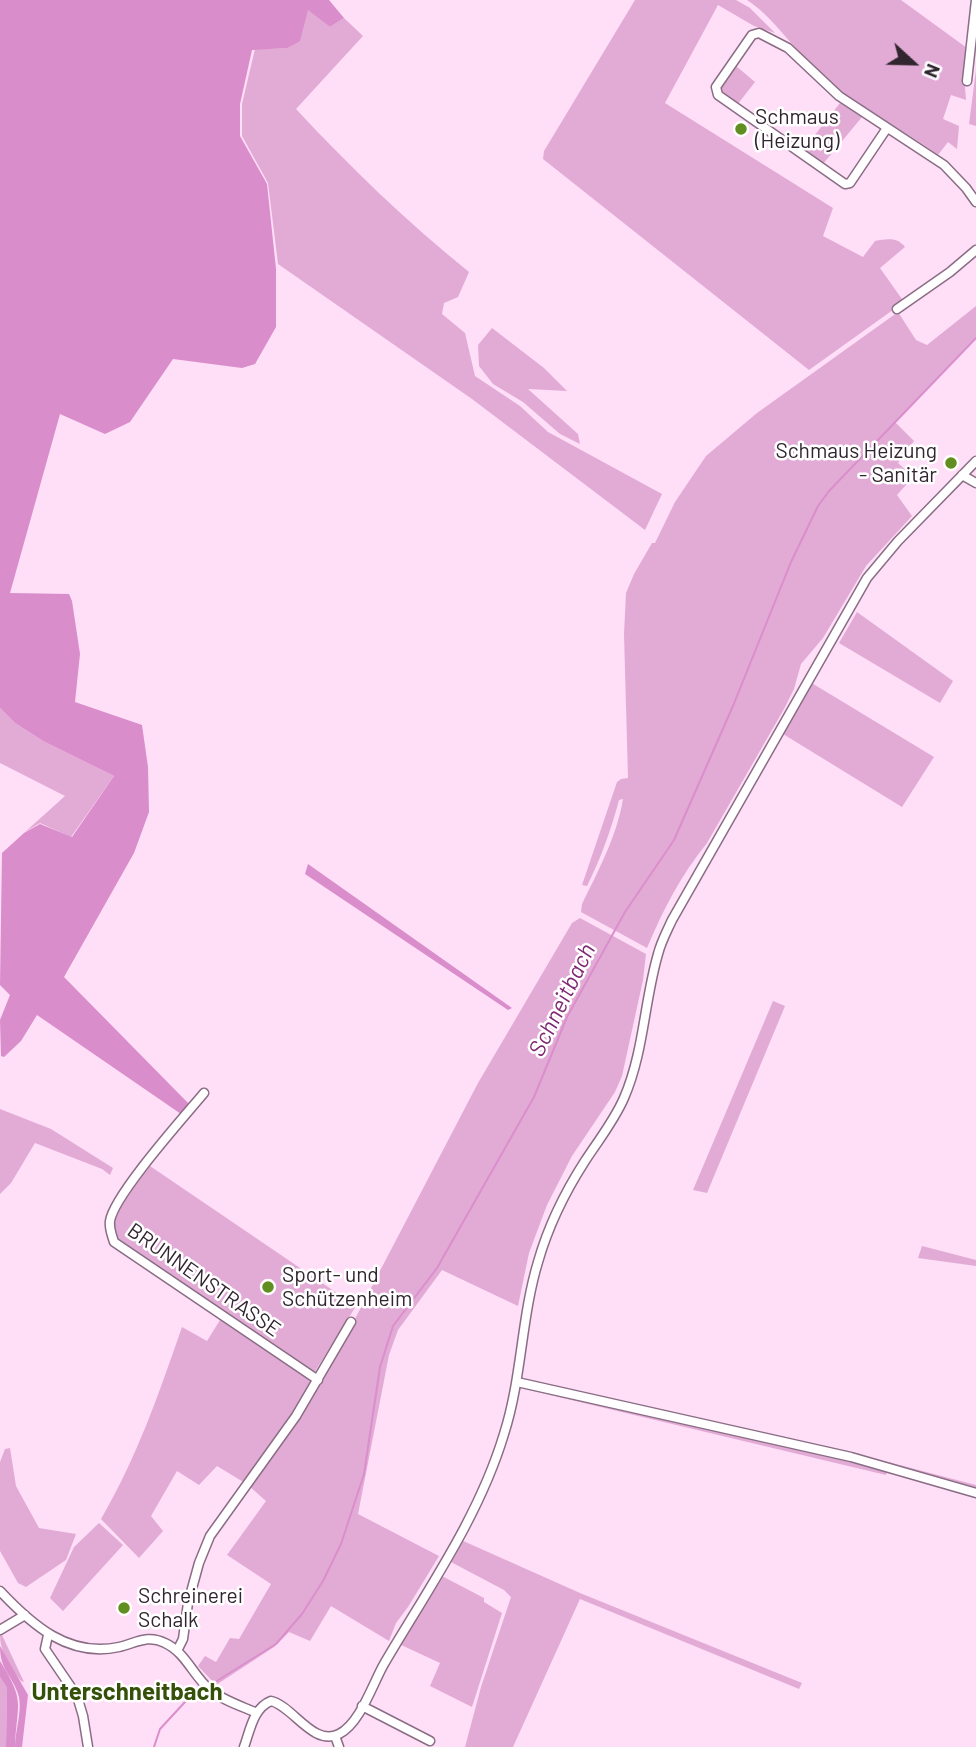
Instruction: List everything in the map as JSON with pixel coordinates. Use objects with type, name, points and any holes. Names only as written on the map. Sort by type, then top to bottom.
[{"type":"street","points":[[967,81],[976,0]]},
{"type":"street","points":[[887,128],[850,183],[845,184],[718,95],[716,87],[756,32],[789,48],[831,89],[944,165],[976,202]]},
{"type":"street","points":[[897,309],[976,250]]},
{"type":"street","points":[[244,1747],[257,1713],[267,1702],[275,1702],[314,1731],[335,1736],[350,1725],[405,1631],[480,1497],[505,1432],[517,1382],[537,1264],[558,1210],[624,1099],[643,1040],[657,956],[672,920],[855,598],[880,561],[976,461]]},
{"type":"street","points":[[962,475],[976,483]]},
{"type":"street","name":"BRUNNENSTRASSE","points":[[204,1093],[128,1187],[110,1219],[114,1242],[318,1380]]},
{"type":"street","points":[[177,1651],[183,1639],[193,1583],[210,1536],[296,1416],[351,1322]]},
{"type":"street","points":[[517,1382],[851,1457],[976,1493]]},
{"type":"street","points":[[0,1591],[48,1635],[71,1646],[118,1647],[144,1639],[167,1643],[209,1689],[257,1713]]},
{"type":"street","points":[[0,1630],[25,1615]]},
{"type":"street","points":[[48,1635],[45,1649],[77,1696],[88,1747]]},
{"type":"street","points":[[362,1706],[430,1741]]},
{"type":"street","points":[[335,1736],[339,1747]]},
{"type":"shaded area","points":[[0,0],[329,0],[344,18],[330,27],[308,10],[300,41],[287,48],[252,50],[240,104],[240,136],[267,184],[276,269],[276,327],[255,364],[242,368],[173,359],[130,422],[105,434],[60,414],[10,593],[69,594],[80,654],[75,702],[142,725],[148,767],[149,812],[134,853],[64,977],[189,1104],[181,1114],[37,1015],[21,1041],[4,1057],[1,1056],[0,1020],[10,995],[0,985],[2,853],[24,833],[40,824],[72,837],[114,776],[43,741],[15,723],[0,708]]},
{"type":"shaded area","points":[[635,0],[736,0],[750,8],[775,33],[754,26],[718,5],[665,103],[833,208],[823,236],[863,257],[875,241],[895,240],[905,247],[880,268],[904,302],[809,370],[543,159],[544,151]]},
{"type":"shaded area","points":[[747,0],[901,0],[967,48],[964,75],[966,100],[951,95],[943,119],[959,126],[957,149],[948,142],[938,155],[850,99],[822,77],[767,17]]},
{"type":"shaded area","points":[[308,9],[330,27],[344,18],[363,36],[296,109],[380,194],[469,272],[458,297],[444,303],[442,314],[465,333],[475,376],[520,406],[548,432],[662,494],[645,530],[472,399],[278,264],[268,183],[242,136],[242,104],[255,49],[287,48]]},
{"type":"shaded area","points":[[736,66],[755,82],[737,105],[719,89]]},
{"type":"shaded area","points":[[976,70],[976,126],[969,124]]},
{"type":"shaded area","points":[[840,103],[862,117],[823,164],[803,150]]},
{"type":"shaded area","points":[[976,306],[976,337],[895,422],[914,441],[898,463],[913,477],[897,495],[912,516],[866,566],[823,638],[801,664],[794,689],[784,709],[707,843],[673,893],[647,948],[581,912],[620,813],[623,799],[619,800],[605,844],[587,886],[582,885],[617,782],[628,778],[624,634],[626,593],[675,502],[706,456],[757,413],[898,312],[916,340],[927,345]]},
{"type":"shaded area","points":[[492,328],[544,368],[567,391],[528,389],[578,434],[580,444],[560,434],[523,402],[493,384],[479,366],[478,345]]},
{"type":"shaded area","points":[[857,612],[953,681],[940,703],[839,643]]},
{"type":"shaded area","points":[[810,682],[934,757],[902,807],[783,734]]},
{"type":"shaded area","points":[[0,708],[15,723],[43,741],[114,776],[71,837],[40,823],[25,832],[65,796],[0,763]]},
{"type":"shaded area","points":[[308,864],[512,1008],[508,1010],[305,874]]},
{"type":"shaded area","points":[[580,918],[646,954],[622,1076],[615,1092],[572,1156],[547,1205],[529,1253],[518,1306],[442,1270],[398,1330],[389,1355],[358,1514],[439,1556],[396,1623],[389,1641],[331,1606],[310,1641],[289,1632],[274,1647],[216,1685],[198,1666],[205,1656],[216,1662],[230,1638],[239,1639],[271,1584],[227,1555],[266,1501],[249,1486],[322,1382],[478,1083],[572,923]]},
{"type":"shaded area","points":[[773,1001],[785,1006],[707,1193],[693,1190]]},
{"type":"shaded area","points":[[0,1109],[51,1129],[113,1168],[110,1175],[102,1169],[35,1143],[11,1183],[0,1194]]},
{"type":"shaded area","points":[[150,1166],[356,1306],[314,1373],[118,1241],[114,1231],[117,1211],[129,1191]]},
{"type":"shaded area","points":[[922,1246],[976,1260],[976,1266],[918,1258]]},
{"type":"shaded area","points":[[220,1320],[309,1378],[311,1386],[245,1483],[217,1466],[199,1485],[177,1471],[151,1516],[163,1531],[139,1558],[101,1519],[137,1448],[182,1327],[207,1341]]},
{"type":"shaded area","points":[[525,1389],[826,1454],[887,1470],[886,1475]]},
{"type":"shaded area","points":[[10,1448],[16,1486],[39,1528],[76,1534],[66,1560],[26,1587],[18,1583],[0,1551],[0,1462],[5,1449]]},
{"type":"shaded area","points":[[857,1454],[976,1485],[976,1490],[856,1456]]},
{"type":"shaded area","points":[[99,1523],[123,1545],[63,1611],[50,1598],[74,1547]]},
{"type":"shaded area","points":[[461,1540],[580,1593],[802,1683],[799,1689],[580,1599],[513,1747],[465,1747],[481,1687],[511,1597],[504,1590],[449,1561]]},
{"type":"shaded area","points":[[440,1575],[484,1598],[484,1602],[502,1613],[472,1707],[430,1686],[440,1663],[399,1644]]},
{"type":"shaded area","points":[[2,1635],[24,1682],[6,1660]]},
{"type":"shaded area","points":[[0,1646],[28,1695],[22,1747],[15,1747],[19,1697],[4,1668]]},
{"type":"shaded area","points":[[0,1661],[17,1695],[15,1747],[6,1747],[7,1688],[0,1677]]},
{"type":"shaded area","points":[[0,1677],[7,1688],[6,1747],[0,1747]]},
{"type":"waterway","name":"Schneitbach","points":[[212,1684],[276,1644],[302,1614],[323,1581],[341,1544],[364,1474],[380,1367],[393,1326],[437,1268],[534,1097],[567,1017],[625,912],[674,840],[733,706],[791,562],[818,506],[829,491],[976,338]]},
{"type":"waterway","name":"Schneitbach","points":[[154,1747],[160,1729],[197,1689]]},
{"type":"place","name":"Schmaus (Heizung)","points":[[741,129]]},
{"type":"place","name":"Schmaus Heizung - Sanitär","points":[[951,463]]},
{"type":"place","name":"Sport- und Schützenheim","points":[[268,1287]]},
{"type":"place","name":"Schreinerei Schalk","points":[[124,1608]]},
{"type":"district","name":"Unterschneitbach","points":[[127,1692]]}]
